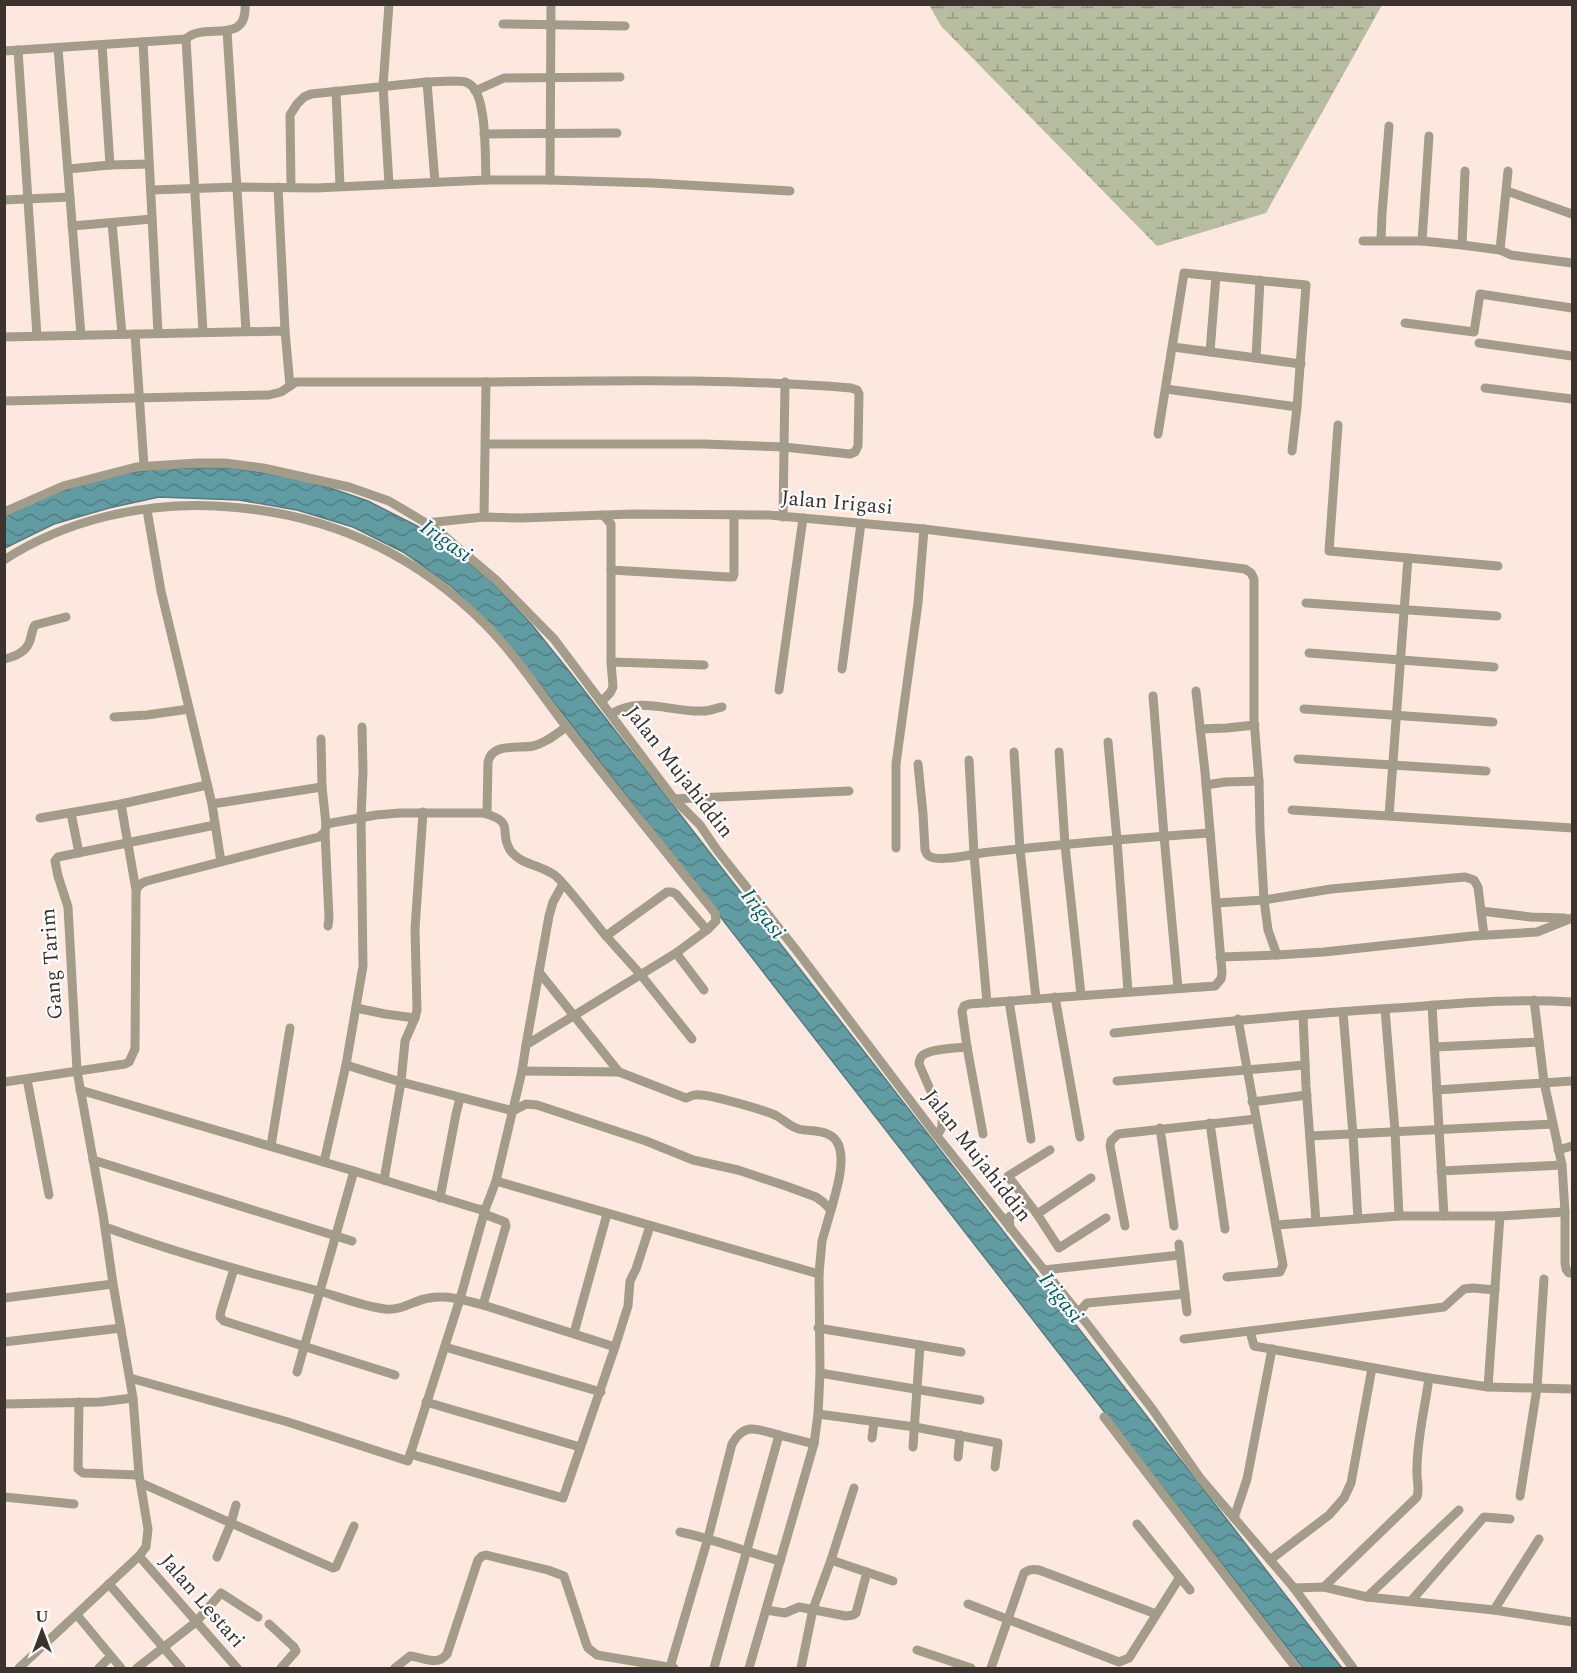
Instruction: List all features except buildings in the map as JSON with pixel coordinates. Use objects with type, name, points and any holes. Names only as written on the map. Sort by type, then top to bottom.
[{"type":"street","points":[[4,51],[186,39],[193,34],[227,31],[237,27],[242,24],[246,15],[245,4]]},
{"type":"street","points":[[388,4],[384,86],[389,184]]},
{"type":"street","points":[[550,180],[551,4]]},
{"type":"street","points":[[502,24],[625,26]]},
{"type":"street","points":[[227,31],[246,331]]},
{"type":"street","points":[[186,39],[203,332]]},
{"type":"street","points":[[142,42],[158,333]]},
{"type":"street","points":[[102,45],[110,165]]},
{"type":"street","points":[[58,48],[81,335]]},
{"type":"street","points":[[18,50],[37,336]]},
{"type":"street","points":[[475,91],[504,78],[620,77]]},
{"type":"street","points":[[427,82],[435,182]]},
{"type":"street","points":[[291,187],[290,115],[304,97],[311,94],[427,82],[465,82],[472,85],[480,97],[486,180]]},
{"type":"street","points":[[336,91],[340,186]]},
{"type":"street","points":[[1381,240],[1389,126]]},
{"type":"street","points":[[484,134],[617,133]]},
{"type":"street","points":[[1422,241],[1429,136]]},
{"type":"street","points":[[68,170],[110,165],[149,164]]},
{"type":"street","points":[[1462,245],[1465,171]]},
{"type":"street","points":[[1500,250],[1508,171]]},
{"type":"street","points":[[151,190],[550,180],[790,191]]},
{"type":"street","points":[[278,187],[290,387]]},
{"type":"street","points":[[1507,191],[1572,214]]},
{"type":"street","points":[[4,200],[70,197]]},
{"type":"street","points":[[72,226],[152,219]]},
{"type":"street","points":[[112,223],[122,334]]},
{"type":"street","points":[[1363,240],[1422,241],[1462,245],[1500,250],[1511,255],[1572,263]]},
{"type":"street","points":[[1158,434],[1184,273],[1306,285],[1292,452]]},
{"type":"street","points":[[1210,352],[1216,276]]},
{"type":"street","points":[[1256,358],[1260,280]]},
{"type":"street","points":[[1406,323],[1474,332],[1479,294],[1572,308]]},
{"type":"street","points":[[4,337],[285,331]]},
{"type":"street","points":[[135,334],[144,466]]},
{"type":"street","points":[[1479,343],[1572,356]]},
{"type":"street","points":[[1173,347],[1300,364]]},
{"type":"street","points":[[4,401],[269,395],[281,392],[296,382],[785,382],[851,388],[857,390],[859,394],[858,446],[855,452],[848,454],[784,447],[704,444],[486,444]]},
{"type":"street","points":[[484,517],[486,382]]},
{"type":"street","points":[[783,517],[785,382]]},
{"type":"street","points":[[1485,388],[1572,399]]},
{"type":"street","points":[[1166,389],[1297,407]]},
{"type":"street","points":[[1338,425],[1329,551],[1498,566]]},
{"type":"street","name":"Jalan Mujahiddin","points":[[4,512],[63,486],[144,466],[225,463],[273,470],[349,487],[389,501],[443,535],[496,580],[554,639],[674,799],[700,825],[937,1136],[1153,1410],[1200,1478],[1294,1588],[1353,1668]]},
{"type":"street","points":[[4,560],[32,543],[98,519],[192,504],[266,510],[301,517],[338,529],[375,545],[409,563],[462,602],[517,659],[566,726],[715,913],[716,921],[676,953],[526,1046]]},
{"type":"street","points":[[147,510],[161,591],[212,804],[221,862]]},
{"type":"street","points":[[602,701],[613,687],[611,524],[603,515]]},
{"type":"street","name":"Jalan Irigasi","points":[[426,523],[484,517],[603,515],[734,515],[803,518],[924,529],[1248,570],[1254,579],[1255,725],[1264,900],[1268,930],[1277,955]]},
{"type":"street","points":[[610,570],[733,577],[734,515]]},
{"type":"street","points":[[778,690],[803,518]]},
{"type":"street","points":[[842,669],[861,523]]},
{"type":"street","points":[[896,848],[896,764],[918,603],[924,529]]},
{"type":"street","points":[[1389,816],[1408,558]]},
{"type":"street","points":[[1306,603],[1497,616]]},
{"type":"street","points":[[4,659],[18,654],[27,646],[35,625],[66,617]]},
{"type":"street","points":[[1309,653],[1494,667]]},
{"type":"street","points":[[611,662],[704,665]]},
{"type":"street","points":[[983,1134],[967,1047],[962,1011],[964,1006],[987,1002],[1219,984],[1222,973],[1221,957],[1196,691]]},
{"type":"street","points":[[1153,696],[1178,988]]},
{"type":"street","points":[[611,714],[630,705],[661,705],[692,711],[706,711],[722,707]]},
{"type":"street","points":[[114,717],[189,709]]},
{"type":"street","points":[[1304,709],[1493,722]]},
{"type":"street","points":[[1200,729],[1255,725]]},
{"type":"street","points":[[487,813],[488,762],[492,753],[498,749],[534,746],[566,726]]},
{"type":"street","points":[[324,1162],[346,1065],[363,961],[362,727]]},
{"type":"street","points":[[321,739],[328,926]]},
{"type":"street","points":[[1108,742],[1128,992]]},
{"type":"street","points":[[1014,752],[1020,849],[1036,999]]},
{"type":"street","points":[[1059,752],[1065,845],[1081,995]]},
{"type":"street","points":[[1298,759],[1486,771]]},
{"type":"street","points":[[969,760],[974,854],[987,1002]]},
{"type":"street","points":[[918,764],[927,854],[930,857],[1210,833]]},
{"type":"street","points":[[1206,785],[1259,781]]},
{"type":"street","points":[[40,818],[121,804],[207,785]]},
{"type":"street","points":[[212,804],[322,787]]},
{"type":"street","points":[[674,799],[849,791]]},
{"type":"street","points":[[4,1082],[125,1064],[134,1055],[136,890],[121,804]]},
{"type":"street","points":[[1292,810],[1572,828]]},
{"type":"street","points":[[384,1180],[401,1082],[405,1041],[417,1010],[415,928],[423,812]]},
{"type":"street","points":[[136,890],[140,884],[147,881],[319,837],[326,828],[361,818],[423,812],[487,813],[505,824],[507,845],[519,859],[552,874],[563,884],[692,1039]]},
{"type":"street","points":[[71,813],[79,853],[215,825]]},
{"type":"street","name":"Gang Tarim","points":[[79,853],[58,857],[55,867],[68,907],[70,923],[77,1071],[133,1398],[148,1538],[146,1547],[139,1556]]},
{"type":"street","points":[[1216,903],[1264,900],[1331,889],[1465,877],[1474,880],[1478,887],[1484,935]]},
{"type":"street","points":[[130,1378],[288,1422],[408,1461],[460,1299],[484,1212],[496,1181],[522,1071],[549,916],[553,902],[563,884]]},
{"type":"street","points":[[606,936],[670,891],[676,894],[706,930]]},
{"type":"street","points":[[1481,911],[1531,917],[1571,918]]},
{"type":"street","points":[[1221,957],[1324,952],[1484,935],[1537,932],[1571,918]]},
{"type":"street","points":[[676,953],[704,990]]},
{"type":"street","points":[[539,972],[619,1072]]},
{"type":"street","points":[[1054,998],[1080,1137]]},
{"type":"street","points":[[1114,1033],[1238,1019],[1432,1005],[1534,1000],[1572,1002]]},
{"type":"street","points":[[1534,1000],[1544,1082],[1562,1165],[1565,1263],[1566,1269],[1572,1273]]},
{"type":"street","points":[[1009,1001],[1031,1138]]},
{"type":"street","points":[[1432,1005],[1444,1216]]},
{"type":"street","points":[[356,1008],[415,1018]]},
{"type":"street","points":[[1385,1009],[1399,1216]]},
{"type":"street","points":[[1343,1012],[1358,1219]]},
{"type":"street","points":[[1303,1015],[1316,1222]]},
{"type":"street","points":[[1227,1277],[1280,1272],[1283,1261],[1238,1019]]},
{"type":"street","points":[[271,1146],[290,1028]]},
{"type":"street","points":[[1435,1047],[1539,1042]]},
{"type":"street","points":[[937,1136],[942,1127],[942,1117],[919,1064],[920,1058],[932,1052],[967,1047]]},
{"type":"street","points":[[346,1065],[513,1112],[526,1104],[537,1105],[646,1141],[693,1160],[738,1170],[786,1186],[816,1197],[831,1210]]},
{"type":"street","points":[[1117,1081],[1305,1065]]},
{"type":"street","points":[[522,1071],[619,1072],[686,1098],[705,1095],[760,1109],[777,1116],[797,1129],[830,1135],[838,1144],[839,1178],[822,1241],[819,1274],[820,1373],[814,1444],[749,1668]]},
{"type":"street","points":[[27,1079],[49,1195]]},
{"type":"street","points":[[1437,1090],[1572,1081]]},
{"type":"street","points":[[80,1090],[478,1209],[505,1222],[506,1226],[483,1305]]},
{"type":"street","points":[[1252,1102],[1307,1095]]},
{"type":"street","points":[[440,1198],[460,1098]]},
{"type":"street","points":[[1125,1226],[1110,1146],[1111,1141],[1118,1134],[1256,1119]]},
{"type":"street","points":[[1210,1123],[1226,1229]]},
{"type":"street","points":[[1310,1136],[1553,1124]]},
{"type":"street","points":[[1160,1128],[1174,1226]]},
{"type":"street","points":[[1558,1150],[1572,1146]]},
{"type":"street","points":[[1050,1150],[1008,1176],[1059,1248],[1106,1218]]},
{"type":"street","points":[[93,1160],[352,1241]]},
{"type":"street","points":[[1441,1171],[1562,1165]]},
{"type":"street","points":[[297,1372],[354,1171]]},
{"type":"street","points":[[1037,1214],[1091,1178]]},
{"type":"street","points":[[496,1181],[819,1274]]},
{"type":"street","points":[[1010,1228],[1009,1217],[1028,1203]]},
{"type":"street","points":[[1276,1225],[1399,1216],[1500,1216],[1565,1212]]},
{"type":"street","points":[[574,1333],[607,1214]]},
{"type":"street","points":[[1488,1387],[1500,1216]]},
{"type":"street","points":[[410,1454],[563,1498],[601,1392],[628,1306],[630,1281],[650,1226]]},
{"type":"street","points":[[105,1227],[142,1241],[234,1269],[387,1309],[399,1309],[428,1298],[460,1299],[615,1347]]},
{"type":"street","points":[[1179,1244],[1187,1311]]},
{"type":"street","points":[[1044,1270],[1180,1255]]},
{"type":"street","points":[[234,1269],[221,1311],[220,1317],[224,1321],[395,1375]]},
{"type":"street","points":[[1520,1497],[1537,1388],[1544,1279]]},
{"type":"street","points":[[4,1298],[113,1284]]},
{"type":"street","points":[[1184,1339],[1444,1307],[1464,1289],[1495,1290]]},
{"type":"street","points":[[1078,1313],[1087,1303],[1185,1294]]},
{"type":"street","points":[[4,1342],[121,1328]]},
{"type":"street","points":[[818,1328],[961,1352]]},
{"type":"street","points":[[1250,1331],[1254,1346],[1372,1368],[1488,1387],[1572,1389]]},
{"type":"street","points":[[913,1447],[920,1346]]},
{"type":"street","points":[[445,1347],[601,1392]]},
{"type":"street","points":[[1234,1518],[1247,1479],[1272,1349]]},
{"type":"street","points":[[1270,1560],[1329,1515],[1344,1498],[1351,1482],[1372,1368]]},
{"type":"street","points":[[820,1373],[980,1400]]},
{"type":"street","points":[[1324,1587],[1417,1497],[1416,1470],[1419,1440],[1429,1378]]},
{"type":"street","points":[[4,1404],[100,1402],[133,1398]]},
{"type":"street","points":[[79,1402],[78,1469],[83,1473],[140,1479],[231,1523],[333,1568],[338,1566],[354,1526]]},
{"type":"street","points":[[426,1402],[580,1447]]},
{"type":"street","points":[[818,1414],[915,1427],[998,1443],[995,1467]]},
{"type":"street","points":[[1104,1417],[1296,1668]]},
{"type":"street","points":[[873,1438],[874,1422]]},
{"type":"street","points":[[402,1666],[410,1656],[437,1662],[447,1654],[478,1560],[486,1555],[564,1576],[588,1648],[597,1655],[672,1668],[732,1444],[738,1434],[754,1428],[814,1444]]},
{"type":"street","points":[[714,1668],[779,1435]]},
{"type":"street","points":[[958,1457],[960,1435]]},
{"type":"street","points":[[801,1668],[813,1609],[854,1488]]},
{"type":"street","points":[[4,1497],[74,1504]]},
{"type":"street","points":[[217,1557],[236,1505]]},
{"type":"street","points":[[1367,1597],[1459,1510]]},
{"type":"street","points":[[1411,1600],[1484,1517],[1510,1519]]},
{"type":"street","points":[[1137,1524],[1190,1590]]},
{"type":"street","points":[[680,1532],[708,1538],[780,1561]]},
{"type":"street","points":[[1494,1610],[1539,1539]]},
{"type":"street","points":[[19,1668],[139,1556]]},
{"type":"street","name":"Jalan Lestari","points":[[139,1556],[237,1668]]},
{"type":"street","points":[[831,1560],[893,1581]]},
{"type":"street","points":[[991,1668],[1027,1570],[1033,1569],[1156,1614]]},
{"type":"street","points":[[766,1610],[785,1613],[799,1607],[846,1616],[853,1615],[856,1613],[867,1572]]},
{"type":"street","points":[[968,1604],[1119,1662],[1129,1658],[1180,1577]]},
{"type":"street","points":[[109,1584],[181,1668]]},
{"type":"street","points":[[1294,1588],[1324,1587],[1367,1597],[1494,1610],[1572,1622]]},
{"type":"street","points":[[137,1668],[196,1622],[219,1591],[258,1617]]},
{"type":"street","points":[[77,1616],[121,1668]]},
{"type":"street","points":[[269,1624],[296,1651],[281,1668]]},
{"type":"street","points":[[917,1650],[971,1668]]},
{"type":"street","points":[[99,1668],[110,1657]]},
{"type":"green space","points":[[929,5],[1382,5],[1266,213],[1157,246],[941,26]]},
{"type":"water","points":[[168,468],[232,468],[307,480],[368,501],[417,526],[457,553],[493,583],[532,625],[569,671],[1342,1668],[1303,1668],[546,692],[498,633],[452,587],[403,552],[353,527],[297,510],[239,500],[159,497],[54,524],[5,548],[5,514],[36,499],[113,475]]},
{"type":"water label","name":"Irigasi","points":[[446,541]]},
{"type":"water label","name":"Irigasi","points":[[763,914]]},
{"type":"water label","name":"Irigasi","points":[[1061,1298]]}]
